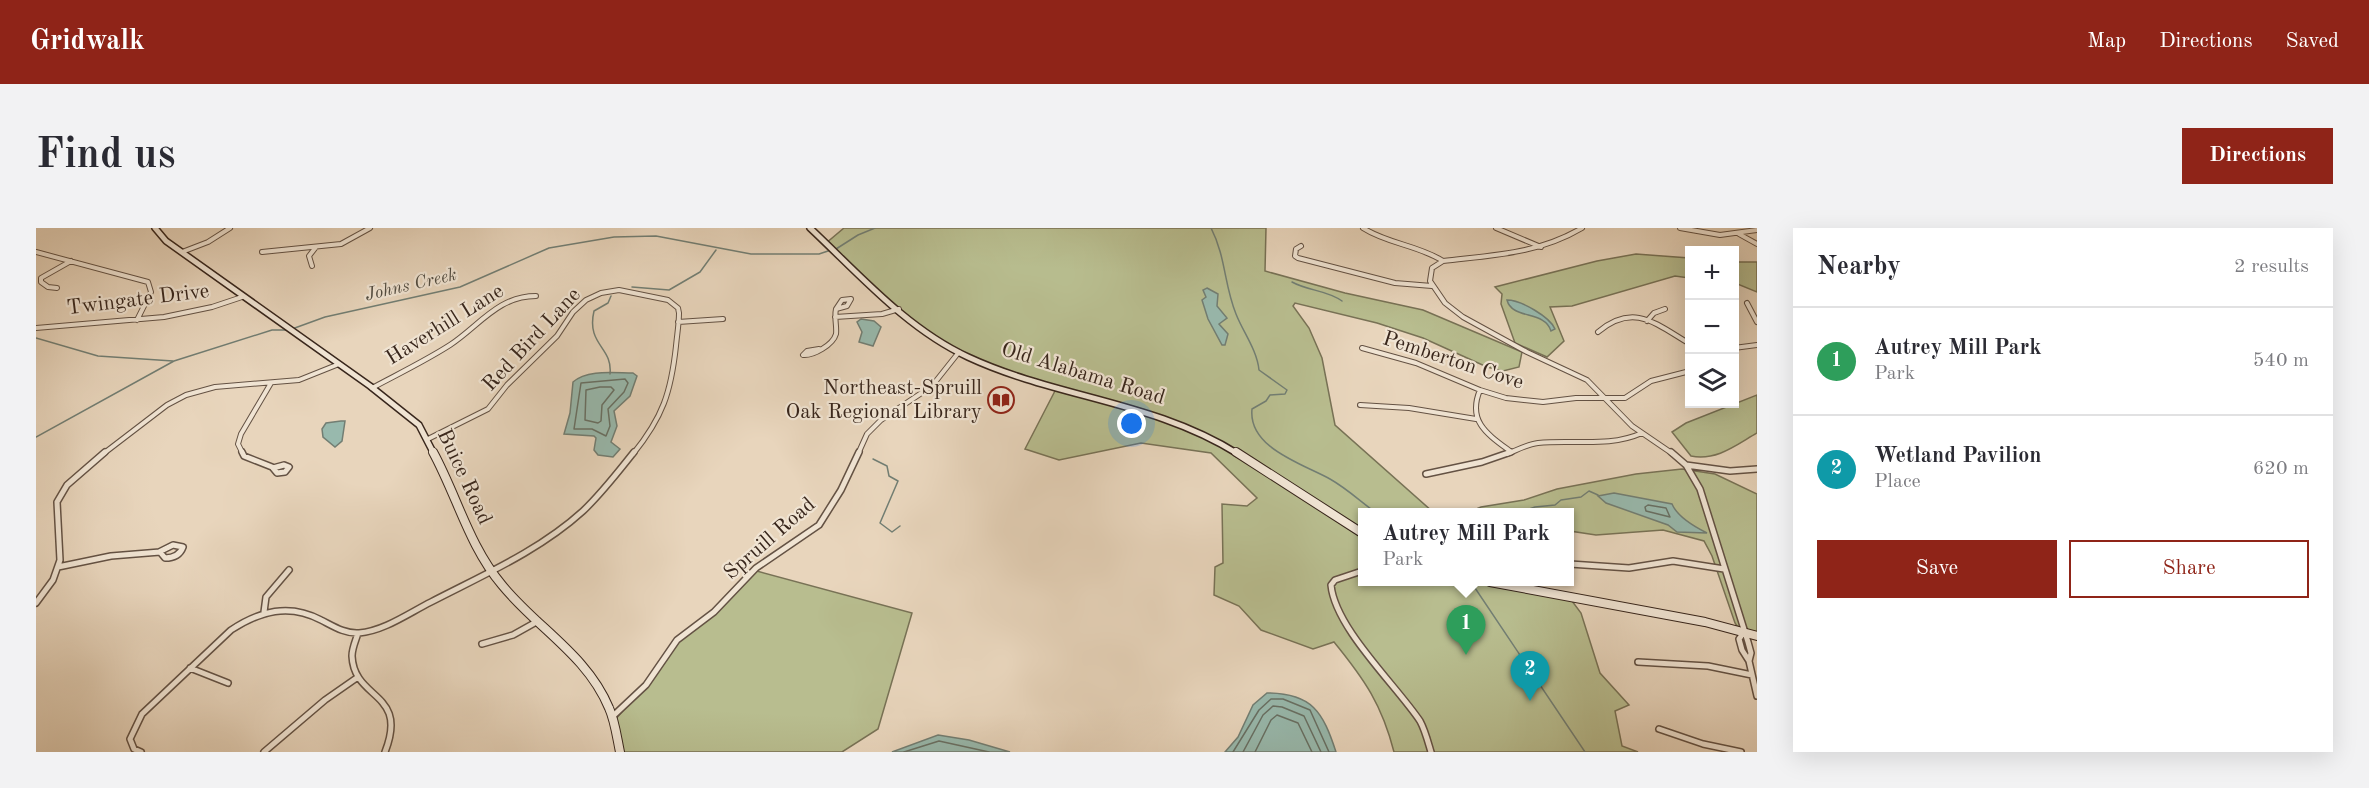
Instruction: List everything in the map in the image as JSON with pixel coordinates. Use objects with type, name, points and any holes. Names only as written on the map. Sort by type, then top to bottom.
[{"type":"street","name":"Buice Road","points":[[155,228],[166,241],[411,417],[428,439],[476,549],[491,572],[513,597],[585,666],[603,695],[612,717],[620,752]]},
{"type":"street","points":[[182,252],[230,228]]},
{"type":"street","points":[[262,252],[341,244],[370,228]]},
{"type":"street","name":"Old Alabama Road","points":[[810,228],[927,333],[959,352],[999,369],[1148,411],[1191,428],[1232,450],[1358,530]]},
{"type":"street","points":[[1363,228],[1384,240],[1429,253],[1443,261]]},
{"type":"street","points":[[1496,228],[1541,248]]},
{"type":"street","points":[[1582,228],[1560,241],[1541,248],[1443,261],[1430,271],[1432,286],[1445,303],[1463,316],[1527,352],[1580,375],[1593,384],[1623,418],[1667,448],[1686,465],[1700,489],[1744,632]]},
{"type":"street","points":[[1680,228],[1714,234],[1739,234],[1757,230]]},
{"type":"street","points":[[1739,234],[1757,244]]},
{"type":"street","points":[[1301,246],[1296,249],[1296,258],[1395,283],[1432,286]]},
{"type":"street","points":[[312,266],[309,256],[316,247]]},
{"type":"street","points":[[36,252],[148,282],[151,292],[137,320]]},
{"type":"street","points":[[57,288],[48,287],[41,282],[41,279],[71,261]]},
{"type":"street","name":"Red Bird Lane","points":[[428,439],[488,409],[507,385],[557,336],[580,305],[595,295],[619,290],[668,300],[678,308],[678,322]]},
{"type":"street","name":"Haverhill Lane","points":[[372,388],[453,344],[497,306],[517,297],[533,296]]},
{"type":"street","name":"Twingate Drive","points":[[36,328],[137,320],[205,310],[242,297]]},
{"type":"street","points":[[1747,303],[1757,322]]},
{"type":"street","points":[[819,349],[828,345],[836,336],[836,309]]},
{"type":"street","points":[[835,317],[882,314],[899,309]]},
{"type":"street","points":[[1647,321],[1654,313],[1665,309]]},
{"type":"street","points":[[1598,332],[1618,318],[1647,321],[1685,342]]},
{"type":"street","points":[[141,752],[134,749],[130,742],[136,722],[231,630],[264,612],[296,609],[306,611],[338,628],[358,633],[384,625],[538,546],[579,515],[601,493],[646,438],[660,416],[673,387],[678,322],[723,319]]},
{"type":"street","points":[[1739,347],[1757,345]]},
{"type":"street","name":"Pemberton Cove","points":[[1362,348],[1416,363],[1480,390],[1506,398],[1532,402],[1628,397],[1651,381],[1685,372]]},
{"type":"street","name":"Spruill Road","points":[[612,717],[646,685],[677,640],[714,612],[756,568],[819,525],[838,496],[867,434],[881,420],[932,386],[959,352]]},
{"type":"street","points":[[36,603],[58,567],[60,553],[57,502],[67,485],[84,468],[167,405],[186,395],[215,387],[307,378],[339,364]]},
{"type":"street","points":[[271,383],[241,434],[238,444],[240,452],[247,458],[273,468]]},
{"type":"street","points":[[1480,390],[1474,403],[1476,419],[1487,434],[1510,452]]},
{"type":"street","points":[[1360,405],[1411,409],[1444,416],[1476,419]]},
{"type":"street","points":[[1426,474],[1482,462],[1537,443],[1611,442],[1642,433]]},
{"type":"street","points":[[1686,465],[1730,471],[1757,468]]},
{"type":"street","points":[[58,567],[111,556],[159,552]]},
{"type":"street","points":[[1574,564],[1629,568],[1673,561],[1724,569]]},
{"type":"street","points":[[264,612],[266,597],[289,570]]},
{"type":"street","points":[[1358,572],[1335,580],[1331,585],[1332,595],[1348,625],[1375,666],[1421,723],[1431,752]]},
{"type":"street","points":[[1510,586],[1757,636]]},
{"type":"street","points":[[482,644],[513,635],[538,621]]},
{"type":"street","points":[[1744,632],[1739,639],[1742,650],[1749,661],[1757,696]]},
{"type":"street","points":[[358,633],[352,656],[358,677],[372,690],[392,718],[394,730],[385,752]]},
{"type":"street","points":[[1638,662],[1708,666],[1752,675]]},
{"type":"street","points":[[190,668],[228,683]]},
{"type":"street","points":[[264,752],[325,700],[358,677]]},
{"type":"street","points":[[1659,729],[1703,744],[1741,752]]},
{"type":"green space","points":[[844,228],[1266,228],[1265,271],[1345,293],[1423,310],[1522,352],[1519,367],[1503,371],[1487,367],[1423,338],[1377,323],[1295,303],[1293,306],[1309,328],[1322,358],[1335,425],[1428,508],[1358,508],[1358,531],[1314,506],[1358,535],[1358,586],[1505,586],[1572,601],[1581,613],[1600,673],[1629,705],[1615,711],[1622,746],[1638,752],[1394,752],[1384,720],[1371,694],[1334,642],[1313,649],[1261,630],[1239,606],[1214,595],[1215,567],[1223,563],[1222,504],[1247,506],[1257,498],[1211,453],[1141,443],[1059,460],[1025,449],[1057,387],[994,366],[933,338],[890,306],[825,244]]},
{"type":"green space","points":[[1636,254],[1685,258],[1685,277],[1675,276],[1572,306],[1550,307],[1564,341],[1547,357],[1515,343],[1501,304],[1502,294],[1495,287],[1597,261]]},
{"type":"green space","points":[[1739,262],[1757,262],[1757,292],[1739,285]]},
{"type":"green space","points":[[1757,395],[1757,433],[1726,451],[1709,456],[1691,456],[1672,432],[1686,423],[1724,408],[1739,408],[1739,402]]},
{"type":"green space","points":[[1682,469],[1715,474],[1757,494],[1757,633],[1737,626],[1735,623],[1712,556],[1704,541],[1663,530],[1596,535],[1574,532],[1574,508],[1479,508],[1524,500],[1557,489],[1636,474]]},
{"type":"green space","points":[[753,570],[912,613],[878,729],[842,752],[620,752],[614,721],[645,685],[679,636],[721,605]]},
{"type":"water","points":[[1207,288],[1218,294],[1217,306],[1227,318],[1219,324],[1228,334],[1225,345],[1222,345],[1208,319],[1202,300],[1206,297],[1203,290]]},
{"type":"water","points":[[1507,300],[1534,310],[1547,319],[1555,329],[1551,331],[1548,324],[1542,320],[1515,310]]},
{"type":"water","points":[[861,319],[874,321],[881,327],[873,346],[859,342],[862,332],[857,322]]},
{"type":"water","points":[[593,373],[633,373],[637,376],[630,396],[614,411],[617,426],[611,442],[620,449],[613,457],[598,455],[594,450],[596,438],[594,436],[564,434],[570,413],[573,382]]},
{"type":"water","points":[[345,421],[342,441],[335,447],[323,437],[322,429],[326,423]]},
{"type":"water","points":[[1614,493],[1672,504],[1682,517],[1707,533],[1677,532],[1668,525],[1606,503],[1598,496]]},
{"type":"water","points":[[1267,693],[1295,697],[1314,708],[1326,726],[1336,752],[1225,752],[1238,737],[1253,705]]},
{"type":"water","points":[[938,735],[969,740],[1010,752],[892,752]]},
{"type":"waterway","name":"Johns Creek","points":[[836,249],[858,235],[875,228]]},
{"type":"waterway","points":[[1211,228],[1220,250],[1232,303],[1253,348],[1259,370],[1287,390],[1285,394],[1270,395],[1266,401],[1252,409],[1253,423],[1259,434],[1279,453],[1336,483],[1370,508]]},
{"type":"waterway","name":"Johns Creek","points":[[292,329],[325,317],[460,287],[549,248],[614,237],[656,236],[751,254],[819,254],[831,250]]},
{"type":"waterway","points":[[632,287],[669,290],[700,272],[716,250]]},
{"type":"waterway","points":[[1292,282],[1342,301]]},
{"type":"waterway","points":[[610,374],[608,358],[596,339],[593,322],[594,311],[608,303],[611,296]]},
{"type":"waterway","name":"Johns Creek","points":[[36,437],[174,361],[272,330],[288,330]]},
{"type":"waterway","points":[[36,338],[98,356],[173,361]]},
{"type":"waterway","points":[[873,459],[887,466],[889,476],[898,481],[880,523],[892,532],[900,526]]},
{"type":"waterway","points":[[1532,508],[1555,505],[1561,500],[1581,497],[1589,491],[1598,495]]},
{"type":"waterway","points":[[1474,586],[1585,752]]},
{"type":"place","name":"Northeast-Spruill Oak Regional Library","points":[[1001,400]]},
{"type":"place","name":"Autrey Mill Park","points":[[1466,655]]},
{"type":"place","name":"Wetland Pavilion","points":[[1530,701]]}]
